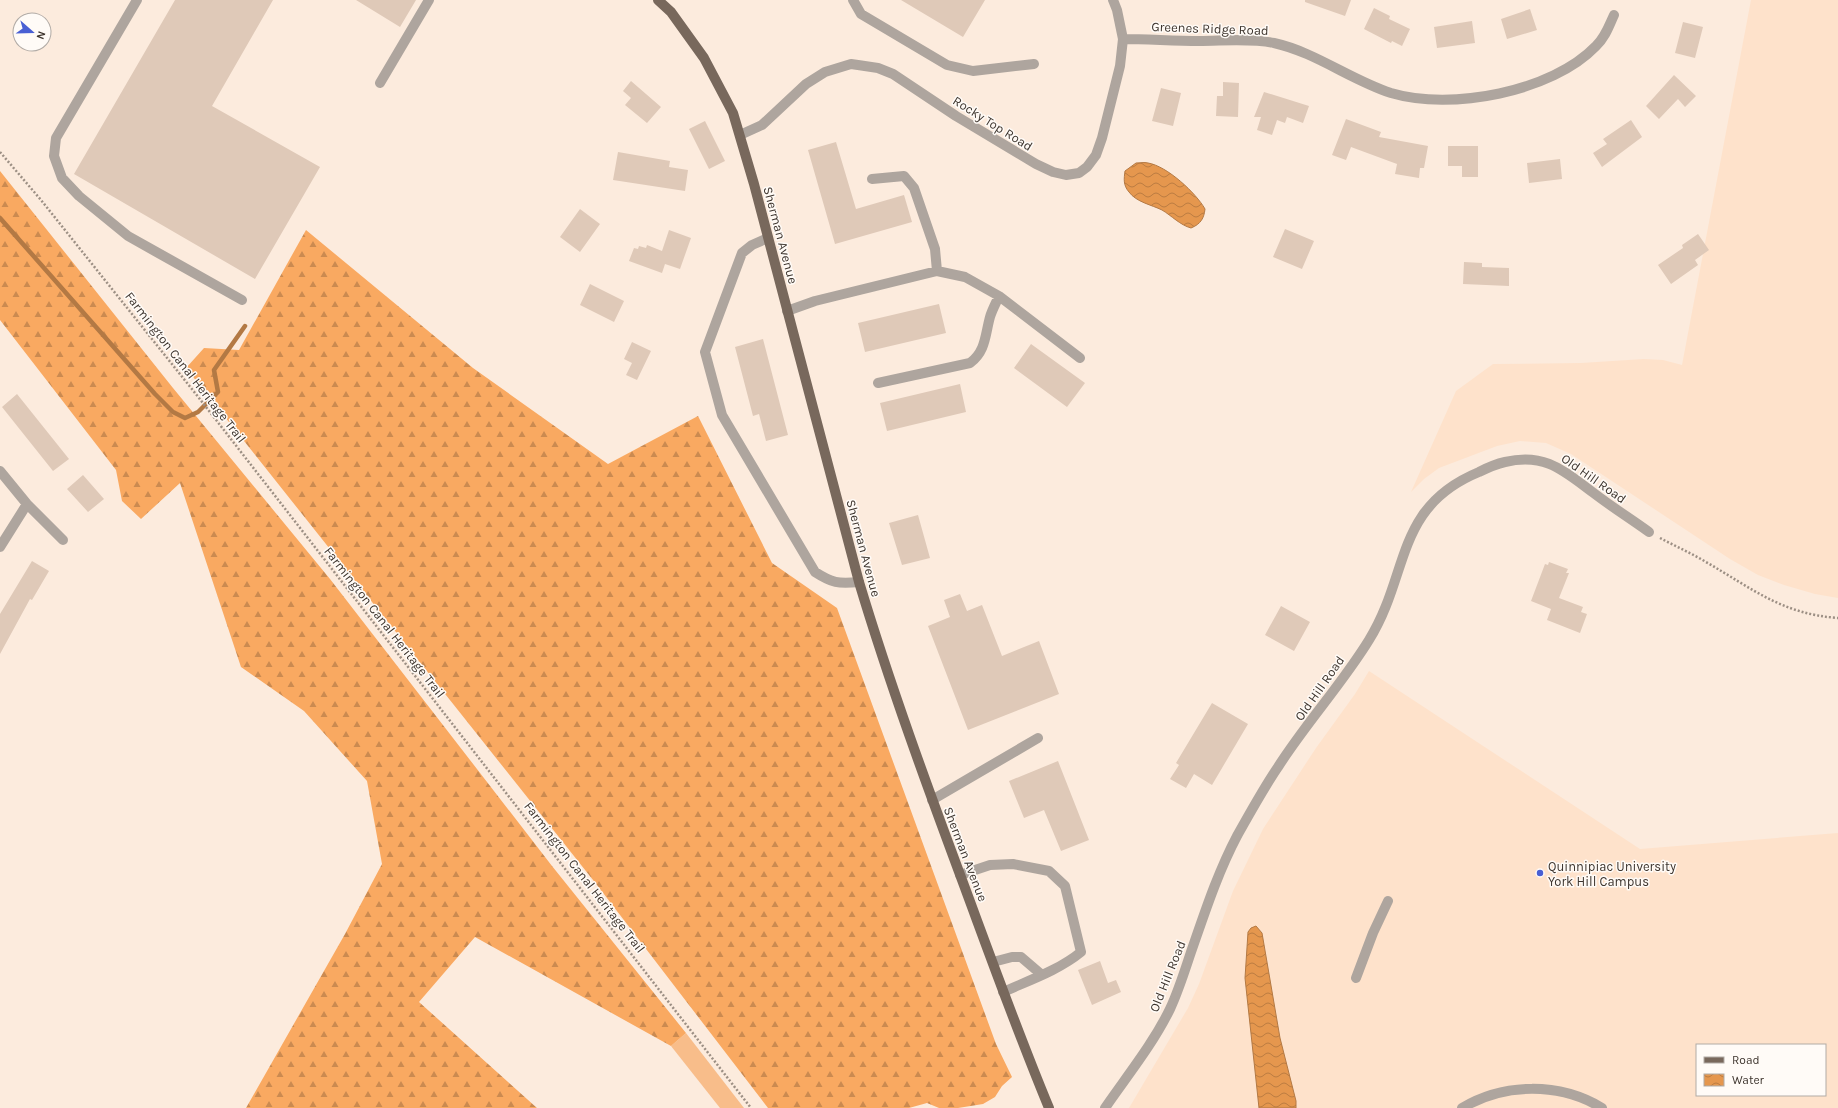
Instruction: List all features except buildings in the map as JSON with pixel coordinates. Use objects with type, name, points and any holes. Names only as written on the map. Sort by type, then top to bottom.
[{"type":"main road","name":"Sherman Avenue","points":[[658,0],[675,17],[704,58],[720,85],[733,113],[768,238],[859,582],[895,698],[1003,992],[1049,1108]]},
{"type":"street","points":[[137,0],[56,138],[54,156],[62,178],[79,196],[128,236],[242,300]]},
{"type":"street","points":[[380,83],[429,0]]},
{"type":"street","points":[[853,0],[861,14],[947,65],[973,71],[1034,64]]},
{"type":"street","name":"Rocky Top Road","points":[[740,134],[762,125],[801,88],[825,72],[850,64],[863,65],[878,68],[893,74],[956,116],[1036,164],[1053,172],[1066,175],[1079,173],[1088,167],[1096,155],[1102,138],[1120,66],[1123,39],[1120,22],[1113,0]]},
{"type":"street","name":"Greenes Ridge Road","points":[[1123,39],[1251,40],[1274,43],[1295,50],[1366,84],[1409,97],[1443,101],[1486,96],[1528,86],[1547,79],[1572,65],[1597,46],[1606,33],[1614,15]]},
{"type":"street","points":[[872,179],[904,176],[914,188],[935,249],[937,271]]},
{"type":"street","points":[[768,238],[752,245],[742,253],[705,352],[722,415],[815,572],[830,581],[842,584],[859,582]]},
{"type":"street","points":[[787,311],[815,301],[937,271],[965,277],[999,296],[1080,358]]},
{"type":"street","points":[[878,384],[970,362],[977,357],[982,350],[990,316],[999,296]]},
{"type":"street","name":"Old Hill Road","points":[[1105,1108],[1159,1029],[1170,1008],[1213,890],[1236,839],[1279,765],[1327,702],[1368,641],[1385,610],[1409,539],[1430,504],[1459,480],[1486,469],[1505,462],[1525,459],[1542,460],[1558,467],[1576,478],[1649,532]]},
{"type":"street","points":[[0,471],[27,504],[63,540]]},
{"type":"street","points":[[0,547],[27,504]]},
{"type":"street","points":[[932,800],[1038,738]]},
{"type":"street","points":[[960,875],[990,865],[1013,864],[1049,871],[1065,886],[1081,952],[1071,960],[1042,976],[1003,992]]},
{"type":"street","points":[[1356,978],[1373,933],[1388,902]]},
{"type":"street","points":[[993,962],[1012,957],[1021,957],[1042,976]]},
{"type":"street","points":[[1462,1108],[1497,1092],[1519,1089],[1544,1089],[1593,1102],[1602,1108]]},
{"type":"path","name":"Farmington Canal Heritage Trail","points":[[0,152],[41,200],[199,398],[751,1108]]},
{"type":"path","points":[[1649,532],[1705,561],[1769,600],[1792,610],[1838,618]]},
{"type":"shaded area","points":[[1751,0],[1838,0],[1838,598],[1815,594],[1784,585],[1758,575],[1730,559],[1571,454],[1546,443],[1520,441],[1497,446],[1439,468],[1424,479],[1411,492],[1456,391],[1493,364],[1581,363],[1644,359],[1663,360],[1682,365]]},
{"type":"shaded area","name":"Quinnipiac University York Hill Campus","points":[[1369,671],[1640,849],[1838,833],[1838,1108],[1129,1108],[1188,1008],[1199,984],[1233,891],[1263,829],[1316,748],[1355,694]]},
{"type":"shaded area","points":[[686,1033],[744,1108],[720,1108],[671,1046]]},
{"type":"green space","points":[[0,171],[173,388],[330,579],[552,866],[686,1033],[671,1046],[475,937],[419,1002],[537,1108],[246,1108],[345,934],[382,864],[367,781],[304,711],[241,667],[180,483],[141,519],[122,501],[116,470],[0,320]]},
{"type":"green space","points":[[306,230],[473,368],[608,464],[698,416],[772,563],[837,608],[996,1044],[1012,1077],[1002,1086],[995,1097],[983,1104],[958,1108],[939,1108],[927,1103],[909,1108],[768,1108],[597,885],[186,368],[204,348],[239,350]]},
{"type":"water","points":[[1136,163],[1156,165],[1164,169],[1188,188],[1205,209],[1200,223],[1191,228],[1187,227],[1162,210],[1140,201],[1132,195],[1125,184],[1125,171]]},
{"type":"water","points":[[1256,926],[1262,933],[1280,1038],[1296,1101],[1296,1108],[1259,1108],[1245,978],[1248,932],[1251,928]]},
{"type":"waterway","points":[[0,218],[155,394],[173,412],[185,418],[198,412],[218,392],[214,370],[245,326]]},
{"type":"place","name":"Quinnipiac University York Hill Campus","points":[[1540,873]]}]
